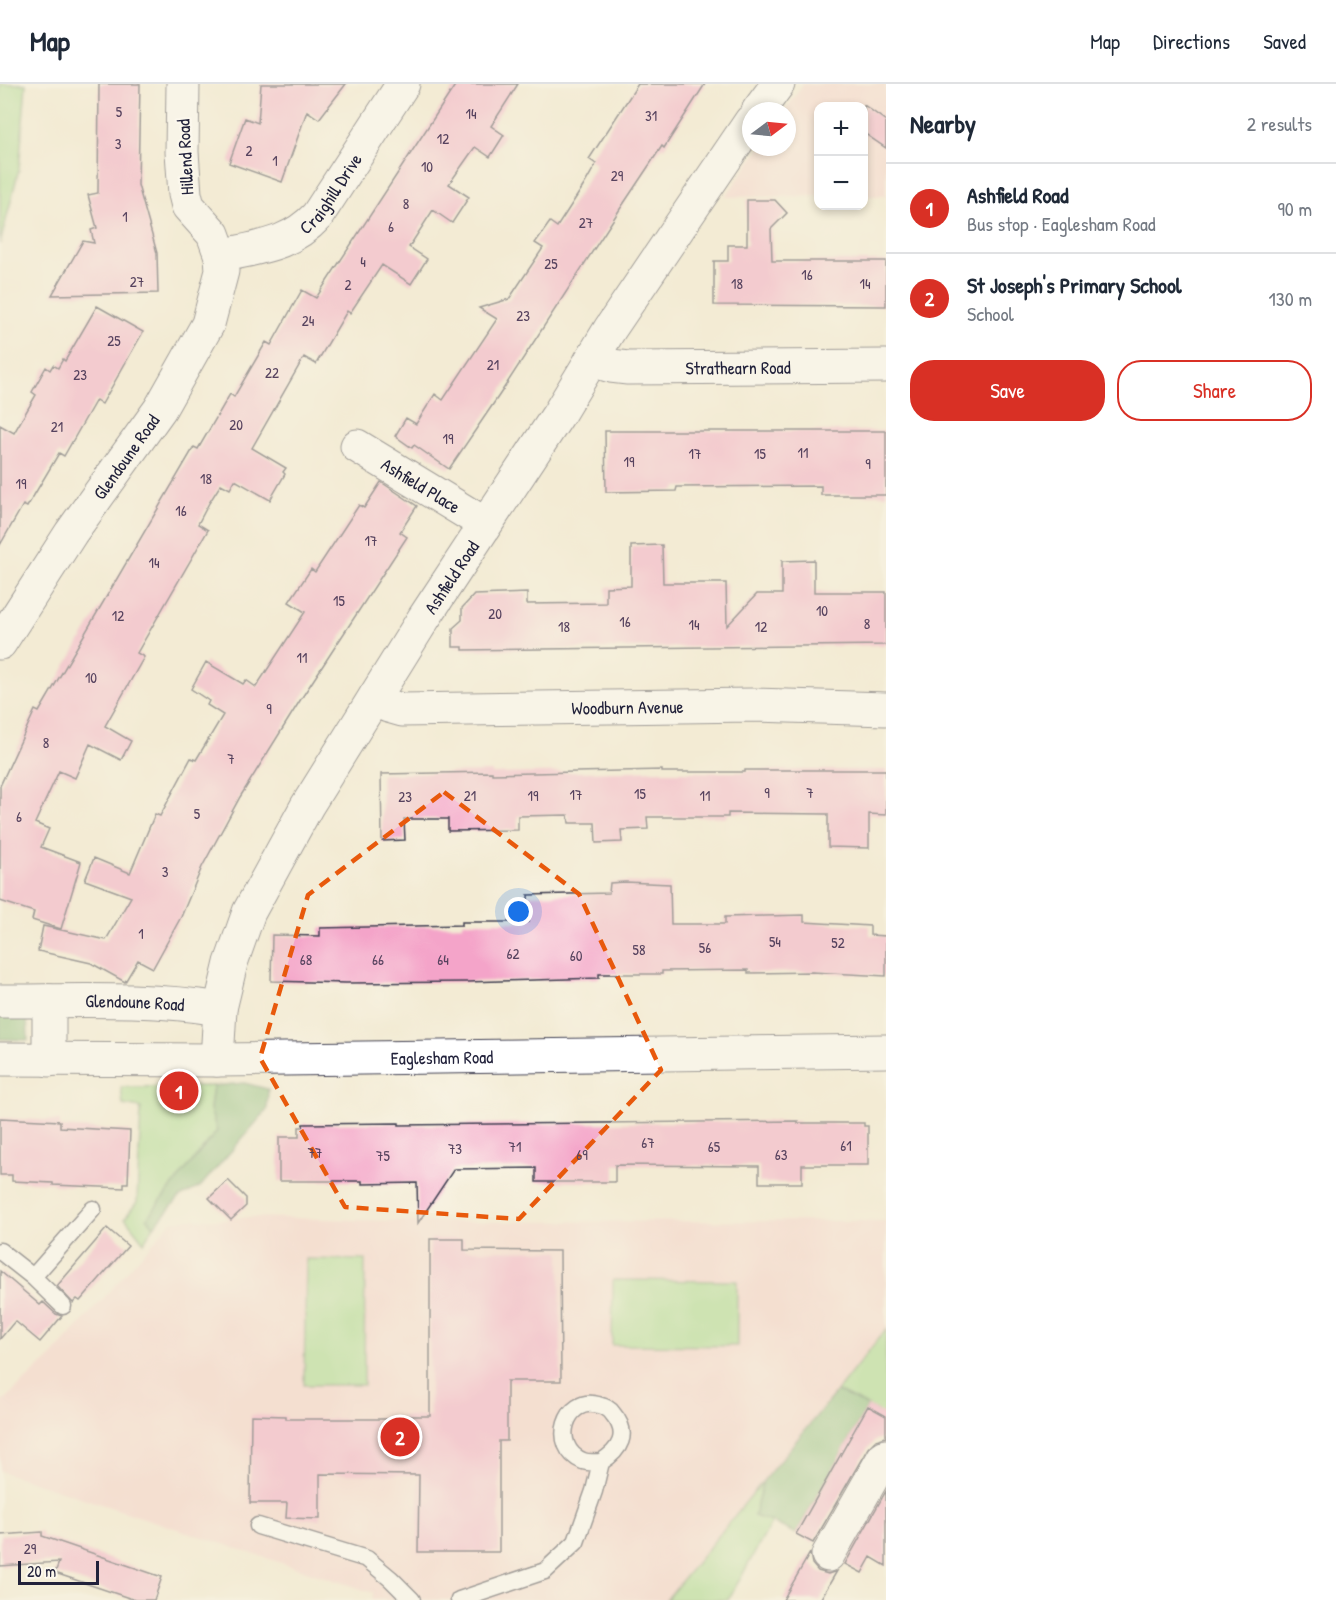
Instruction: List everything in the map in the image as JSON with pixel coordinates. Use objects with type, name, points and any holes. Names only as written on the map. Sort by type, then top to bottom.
[{"type":"street","name":"Hillend Road","points":[[183,84],[182,152],[185,194],[188,206],[213,234],[221,256]]},
{"type":"street","name":"Craighill Drive","points":[[221,256],[291,238],[308,225],[317,216],[404,84]]},
{"type":"street","points":[[765,102],[778,84]]},
{"type":"street","name":"Ashfield Road","points":[[217,1060],[220,1009],[231,963],[249,912],[307,806],[591,360],[742,134]]},
{"type":"street","name":"Glendoune Road","points":[[0,643],[71,533],[160,409],[183,369],[208,324],[222,271],[221,256]]},
{"type":"street","name":"Strathearn Road","points":[[591,360],[628,368],[886,366]]},
{"type":"street","name":"Ashfield Place","points":[[357,446],[485,524]]},
{"type":"street","name":"Woodburn Avenue","points":[[375,697],[388,706],[402,710],[752,705],[886,709]]},
{"type":"street","name":"Glendoune Road","points":[[0,1000],[181,1002],[220,1009]]},
{"type":"street","points":[[49,1001],[50,1060]]},
{"type":"street","name":"Eaglesham Road","points":[[0,1059],[217,1060],[886,1051]]},
{"type":"street","points":[[828,1555],[886,1456]]},
{"type":"lane","points":[[33,1277],[93,1209]]},
{"type":"lane","points":[[0,1251],[33,1277],[63,1306]]},
{"type":"lane","points":[[459,1600],[545,1570],[576,1542],[594,1491],[601,1462]]},
{"type":"lane","points":[[258,1526],[367,1559],[412,1600]]},
{"type":"highlighted area","points":[[444,792],[579,894],[661,1070],[519,1219],[345,1207],[260,1058],[308,895]]},
{"type":"shaded area","points":[[803,84],[886,84],[886,196],[868,196],[868,102],[814,102],[814,196],[725,197],[755,156],[796,156],[796,102],[791,102]]},
{"type":"shaded area","points":[[252,1217],[432,1222],[886,1221],[886,1329],[666,1600],[372,1600],[373,1593],[0,1471],[0,1404],[51,1357],[171,1222]]},
{"type":"green space","points":[[0,84],[26,84],[19,169],[0,244]]},
{"type":"green space","points":[[0,1015],[27,1016],[28,1040],[0,1039]]},
{"type":"green space","points":[[244,1083],[268,1089],[267,1110],[200,1187],[180,1197],[154,1226],[147,1218],[217,1131],[210,1109],[213,1086]]},
{"type":"green space","points":[[213,1086],[210,1109],[217,1131],[147,1218],[154,1226],[144,1242],[125,1218],[137,1202],[141,1108],[123,1105],[121,1087]]},
{"type":"green space","points":[[306,1259],[365,1260],[364,1385],[304,1385]]},
{"type":"green space","points":[[613,1280],[737,1281],[737,1346],[612,1345]]},
{"type":"green space","points":[[886,1329],[886,1416],[837,1391]]},
{"type":"green space","points":[[837,1391],[868,1406],[796,1534],[754,1516],[763,1481]]},
{"type":"green space","points":[[763,1481],[754,1516],[772,1522],[728,1600],[666,1600]]},
{"type":"building","points":[[99,84],[140,84],[138,185],[157,253],[158,293],[52,295],[83,241],[94,243],[91,230],[97,228],[88,195],[98,193]]},
{"type":"building","points":[[261,84],[346,84],[319,119],[307,111],[282,182],[229,163],[245,118],[258,123]]},
{"type":"building","points":[[456,84],[518,84],[491,126],[504,135],[490,157],[475,147],[449,184],[469,197],[452,223],[433,210],[409,247],[427,259],[411,284],[382,265],[350,313],[347,311],[316,364],[304,357],[252,448],[286,468],[270,500],[235,480],[230,489],[221,484],[209,503],[198,524],[208,530],[137,653],[144,657],[105,726],[131,741],[121,760],[90,744],[75,778],[59,771],[35,823],[49,829],[41,847],[81,862],[61,929],[32,920],[34,912],[0,901],[0,786],[35,710],[39,712],[194,447],[198,449],[230,394],[234,397],[266,342],[271,345],[302,290],[316,298]]},
{"type":"building","points":[[638,84],[705,84],[449,469],[414,445],[412,448],[395,436],[406,418],[416,424],[435,394],[443,400],[497,319],[479,308],[509,299],[543,248],[535,243],[550,222],[557,227],[596,164],[589,159]]},
{"type":"building","points":[[868,108],[886,121],[886,148],[868,136]]},
{"type":"building","points":[[747,200],[775,200],[787,213],[771,229],[772,261],[886,261],[886,306],[714,305],[714,261],[728,261],[728,245],[747,245]]},
{"type":"building","points":[[97,306],[143,332],[102,404],[96,400],[64,456],[59,453],[27,507],[23,505],[0,545],[0,425],[14,433],[36,395],[32,392],[46,367],[50,370],[53,365],[58,368],[63,359],[65,361]]},
{"type":"building","points":[[605,431],[886,431],[886,495],[821,495],[821,486],[677,487],[676,491],[606,492]]},
{"type":"building","points":[[381,482],[417,506],[400,532],[407,537],[240,797],[202,867],[181,917],[153,968],[138,960],[125,982],[91,963],[38,951],[43,926],[106,940],[131,897],[85,880],[94,858],[130,873],[155,814],[160,816],[191,758],[196,760],[223,715],[207,705],[209,701],[191,689],[206,662],[243,684],[246,680],[256,687],[305,612],[289,602],[311,569],[315,572],[359,505],[364,508]]},
{"type":"building","points":[[662,545],[663,583],[726,583],[727,626],[757,594],[782,594],[782,561],[814,560],[814,592],[886,592],[886,645],[463,650],[463,647],[453,647],[453,628],[462,620],[462,608],[474,595],[527,593],[527,604],[606,603],[606,587],[631,586],[631,546]]},
{"type":"building","points":[[662,770],[662,772],[745,772],[745,770],[886,770],[886,815],[869,814],[869,848],[828,847],[828,814],[728,813],[728,817],[647,817],[648,829],[621,830],[622,842],[596,843],[595,823],[569,823],[568,815],[518,816],[518,830],[448,831],[448,819],[404,819],[405,840],[382,841],[381,774]]},
{"type":"building","points":[[610,883],[670,884],[671,924],[725,924],[725,917],[804,915],[804,922],[870,926],[870,935],[886,936],[886,976],[812,972],[748,973],[748,970],[662,971],[662,974],[599,974],[599,978],[467,982],[271,981],[272,935],[320,936],[320,928],[462,925],[462,922],[529,922],[528,895],[609,893]]},
{"type":"building","points":[[0,1118],[60,1121],[60,1127],[130,1131],[128,1183],[124,1183],[124,1188],[53,1185],[53,1183],[12,1181],[12,1175],[0,1175]]},
{"type":"building","points":[[798,1121],[798,1123],[864,1123],[864,1126],[868,1126],[868,1165],[802,1165],[802,1183],[759,1183],[759,1166],[615,1165],[615,1182],[536,1182],[536,1168],[454,1169],[418,1223],[417,1183],[279,1181],[279,1137],[299,1137],[299,1127],[303,1127],[303,1124]]},
{"type":"building","points":[[228,1180],[246,1198],[246,1206],[231,1220],[209,1198]]},
{"type":"building","points":[[107,1228],[128,1246],[80,1301],[77,1299],[73,1303],[57,1286]]},
{"type":"building","points":[[430,1239],[464,1239],[464,1250],[560,1251],[561,1381],[507,1381],[507,1441],[499,1441],[499,1552],[418,1552],[419,1475],[320,1474],[320,1519],[286,1518],[287,1503],[250,1503],[251,1415],[286,1416],[286,1419],[402,1419],[401,1416],[430,1416]]},
{"type":"building","points":[[0,1271],[40,1305],[43,1302],[56,1314],[62,1316],[40,1342],[15,1321],[0,1339]]},
{"type":"building","points":[[868,1406],[886,1416],[886,1437],[876,1440],[868,1448],[813,1543],[796,1534]]},
{"type":"building","points":[[886,1491],[886,1566],[871,1557],[862,1573],[845,1564]]},
{"type":"building","points":[[42,1532],[42,1536],[162,1577],[154,1600],[135,1600],[55,1573],[59,1562],[0,1566],[0,1535]]},
{"type":"building","points":[[810,1553],[812,1564],[818,1571],[828,1574],[837,1571],[820,1600],[783,1600]]},
{"type":"place","name":"Ashfield Road","points":[[179,1091]]},
{"type":"place","name":"St Joseph's Primary School","points":[[400,1437]]}]
